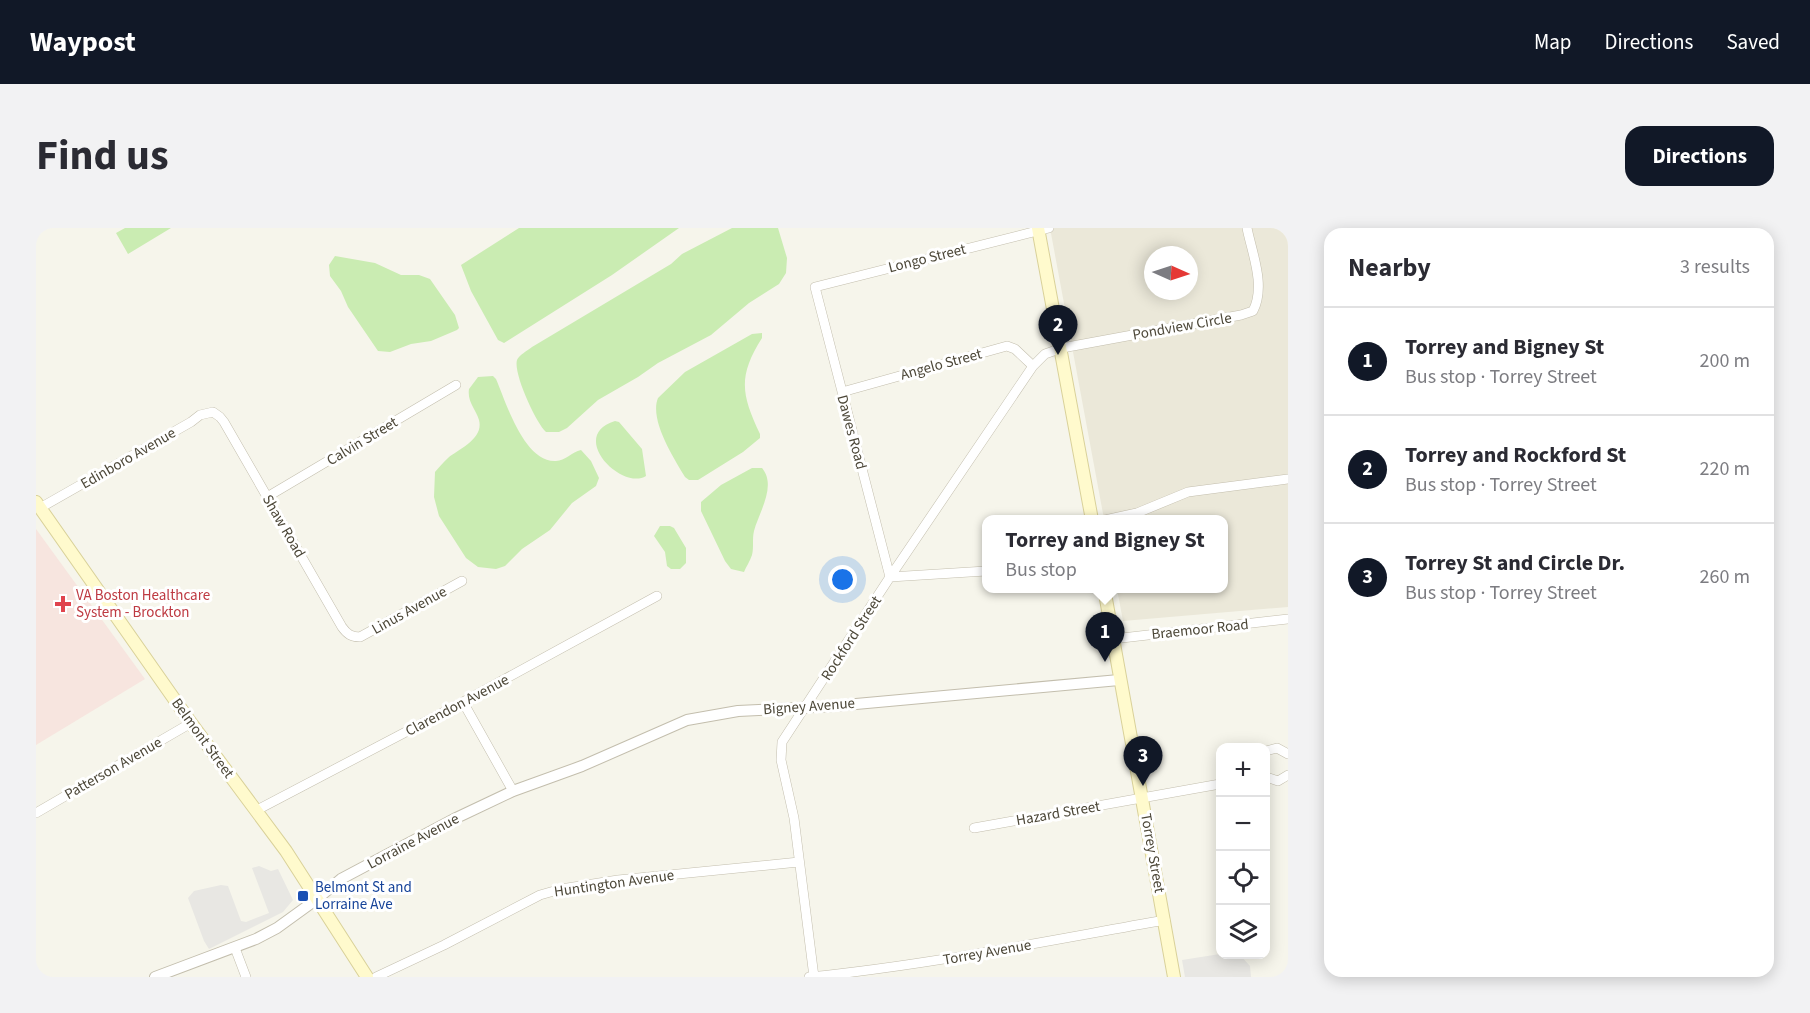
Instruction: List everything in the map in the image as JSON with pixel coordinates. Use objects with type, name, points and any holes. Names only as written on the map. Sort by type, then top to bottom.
[{"type":"main road","points":[[1042,229],[1091,515]]},
{"type":"main road","name":"Belmont Street","points":[[38,505],[191,723],[286,851],[367,977]]},
{"type":"main road","name":"Torrey Street","points":[[1105,593],[1174,977]]},
{"type":"street","name":"Pondview Circle","points":[[1062,348],[1253,311],[1258,287],[1247,228]]},
{"type":"street","name":"Longo Street","points":[[815,286],[1042,229]]},
{"type":"street","name":"Dawes Road","points":[[815,286],[890,577]]},
{"type":"street","name":"Angelo Street","points":[[842,392],[1007,346],[1015,349],[1033,366]]},
{"type":"street","name":"Rockford Street","points":[[812,977],[794,818],[783,771],[781,750],[785,737],[1033,366],[1045,354],[1062,348]]},
{"type":"street","name":"Calvin Street","points":[[267,497],[456,385]]},
{"type":"street","name":"Edinboro Avenue","points":[[38,505],[191,422],[205,412],[216,413]]},
{"type":"street","name":"Shaw Road","points":[[216,413],[224,422],[342,627],[354,637]]},
{"type":"street","points":[[1126,515],[1137,513],[1188,492],[1288,479]]},
{"type":"street","points":[[890,577],[982,571]]},
{"type":"street","name":"Linus Avenue","points":[[354,637],[360,637],[462,580]]},
{"type":"street","name":"Clarendon Avenue","points":[[255,811],[463,702],[657,596]]},
{"type":"street","name":"Braemoor Road","points":[[1113,639],[1288,619]]},
{"type":"street","name":"Bigney Avenue","points":[[513,791],[582,766],[687,720],[738,711],[1119,680]]},
{"type":"street","points":[[463,702],[513,791]]},
{"type":"street","name":"Patterson Avenue","points":[[36,813],[191,723]]},
{"type":"street","points":[[1270,751],[1277,748],[1288,754]]},
{"type":"street","points":[[1270,778],[1278,781],[1288,775]]},
{"type":"street","name":"Hazard Street","points":[[974,828],[1216,785]]},
{"type":"street","name":"Lorraine Avenue","points":[[155,977],[235,948],[277,928],[340,879],[513,791]]},
{"type":"street","name":"Huntington Avenue","points":[[376,977],[547,892],[618,880],[799,862]]},
{"type":"street","name":"Torrey Avenue","points":[[812,977],[937,961],[1164,920]]},
{"type":"street","points":[[235,948],[246,977]]},
{"type":"shaded area","points":[[1050,228],[1288,228],[1288,607],[1123,621],[1118,593],[1228,593],[1228,515],[1103,515]]},
{"type":"shaded area","name":"VA Boston Healthcare System - Brockton","points":[[36,529],[145,679],[36,745]]},
{"type":"shaded area","points":[[259,866],[271,871],[278,869],[293,900],[283,912],[209,949],[188,898],[194,891],[221,885],[228,886],[241,921],[246,922],[269,913],[252,868]]},
{"type":"shaded area","points":[[1216,955],[1216,959],[1244,959],[1250,966],[1251,977],[1185,977],[1182,960]]},
{"type":"green space","points":[[125,228],[171,228],[128,254],[116,233]]},
{"type":"green space","points":[[519,228],[679,228],[612,275],[504,343],[498,340],[471,291],[461,265]]},
{"type":"green space","points":[[732,228],[778,228],[787,258],[786,273],[779,284],[749,303],[711,335],[658,363],[598,400],[567,428],[559,432],[546,432],[526,398],[518,375],[519,356],[671,264],[682,254]]},
{"type":"green space","points":[[335,256],[375,263],[401,275],[419,275],[430,279],[455,315],[459,328],[431,341],[411,344],[390,352],[378,351],[330,276],[329,265]]},
{"type":"green space","points":[[762,333],[762,338],[749,363],[745,385],[749,407],[760,438],[743,452],[698,480],[689,480],[685,477],[664,439],[657,417],[658,398],[685,372],[752,334]]},
{"type":"green space","points":[[493,376],[518,429],[535,452],[545,459],[556,461],[581,450],[591,461],[599,478],[596,486],[572,503],[550,530],[522,549],[505,566],[496,569],[478,567],[466,558],[439,516],[434,497],[435,472],[448,458],[470,443],[480,427],[470,402],[469,389],[478,377]]},
{"type":"green space","points":[[615,421],[619,422],[642,449],[646,476],[636,479],[624,476],[604,460],[597,449],[596,438],[602,428]]},
{"type":"green space","points":[[752,468],[762,468],[768,483],[766,499],[754,531],[752,555],[744,572],[731,569],[725,561],[701,511],[701,502],[721,485]]},
{"type":"green space","points":[[660,526],[674,528],[686,548],[686,563],[680,569],[671,569],[667,566],[665,552],[654,536]]},
{"type":"place","name":"Torrey and Rockford St","points":[[1058,355]]},
{"type":"place","name":"VA Boston Healthcare System - Brockton","points":[[63,604]]},
{"type":"place","name":"Torrey and Bigney St","points":[[1105,662]]},
{"type":"place","name":"Torrey St and Circle Dr.","points":[[1143,786]]},
{"type":"place","name":"Belmont St and Lorraine Ave","points":[[303,896]]}]
